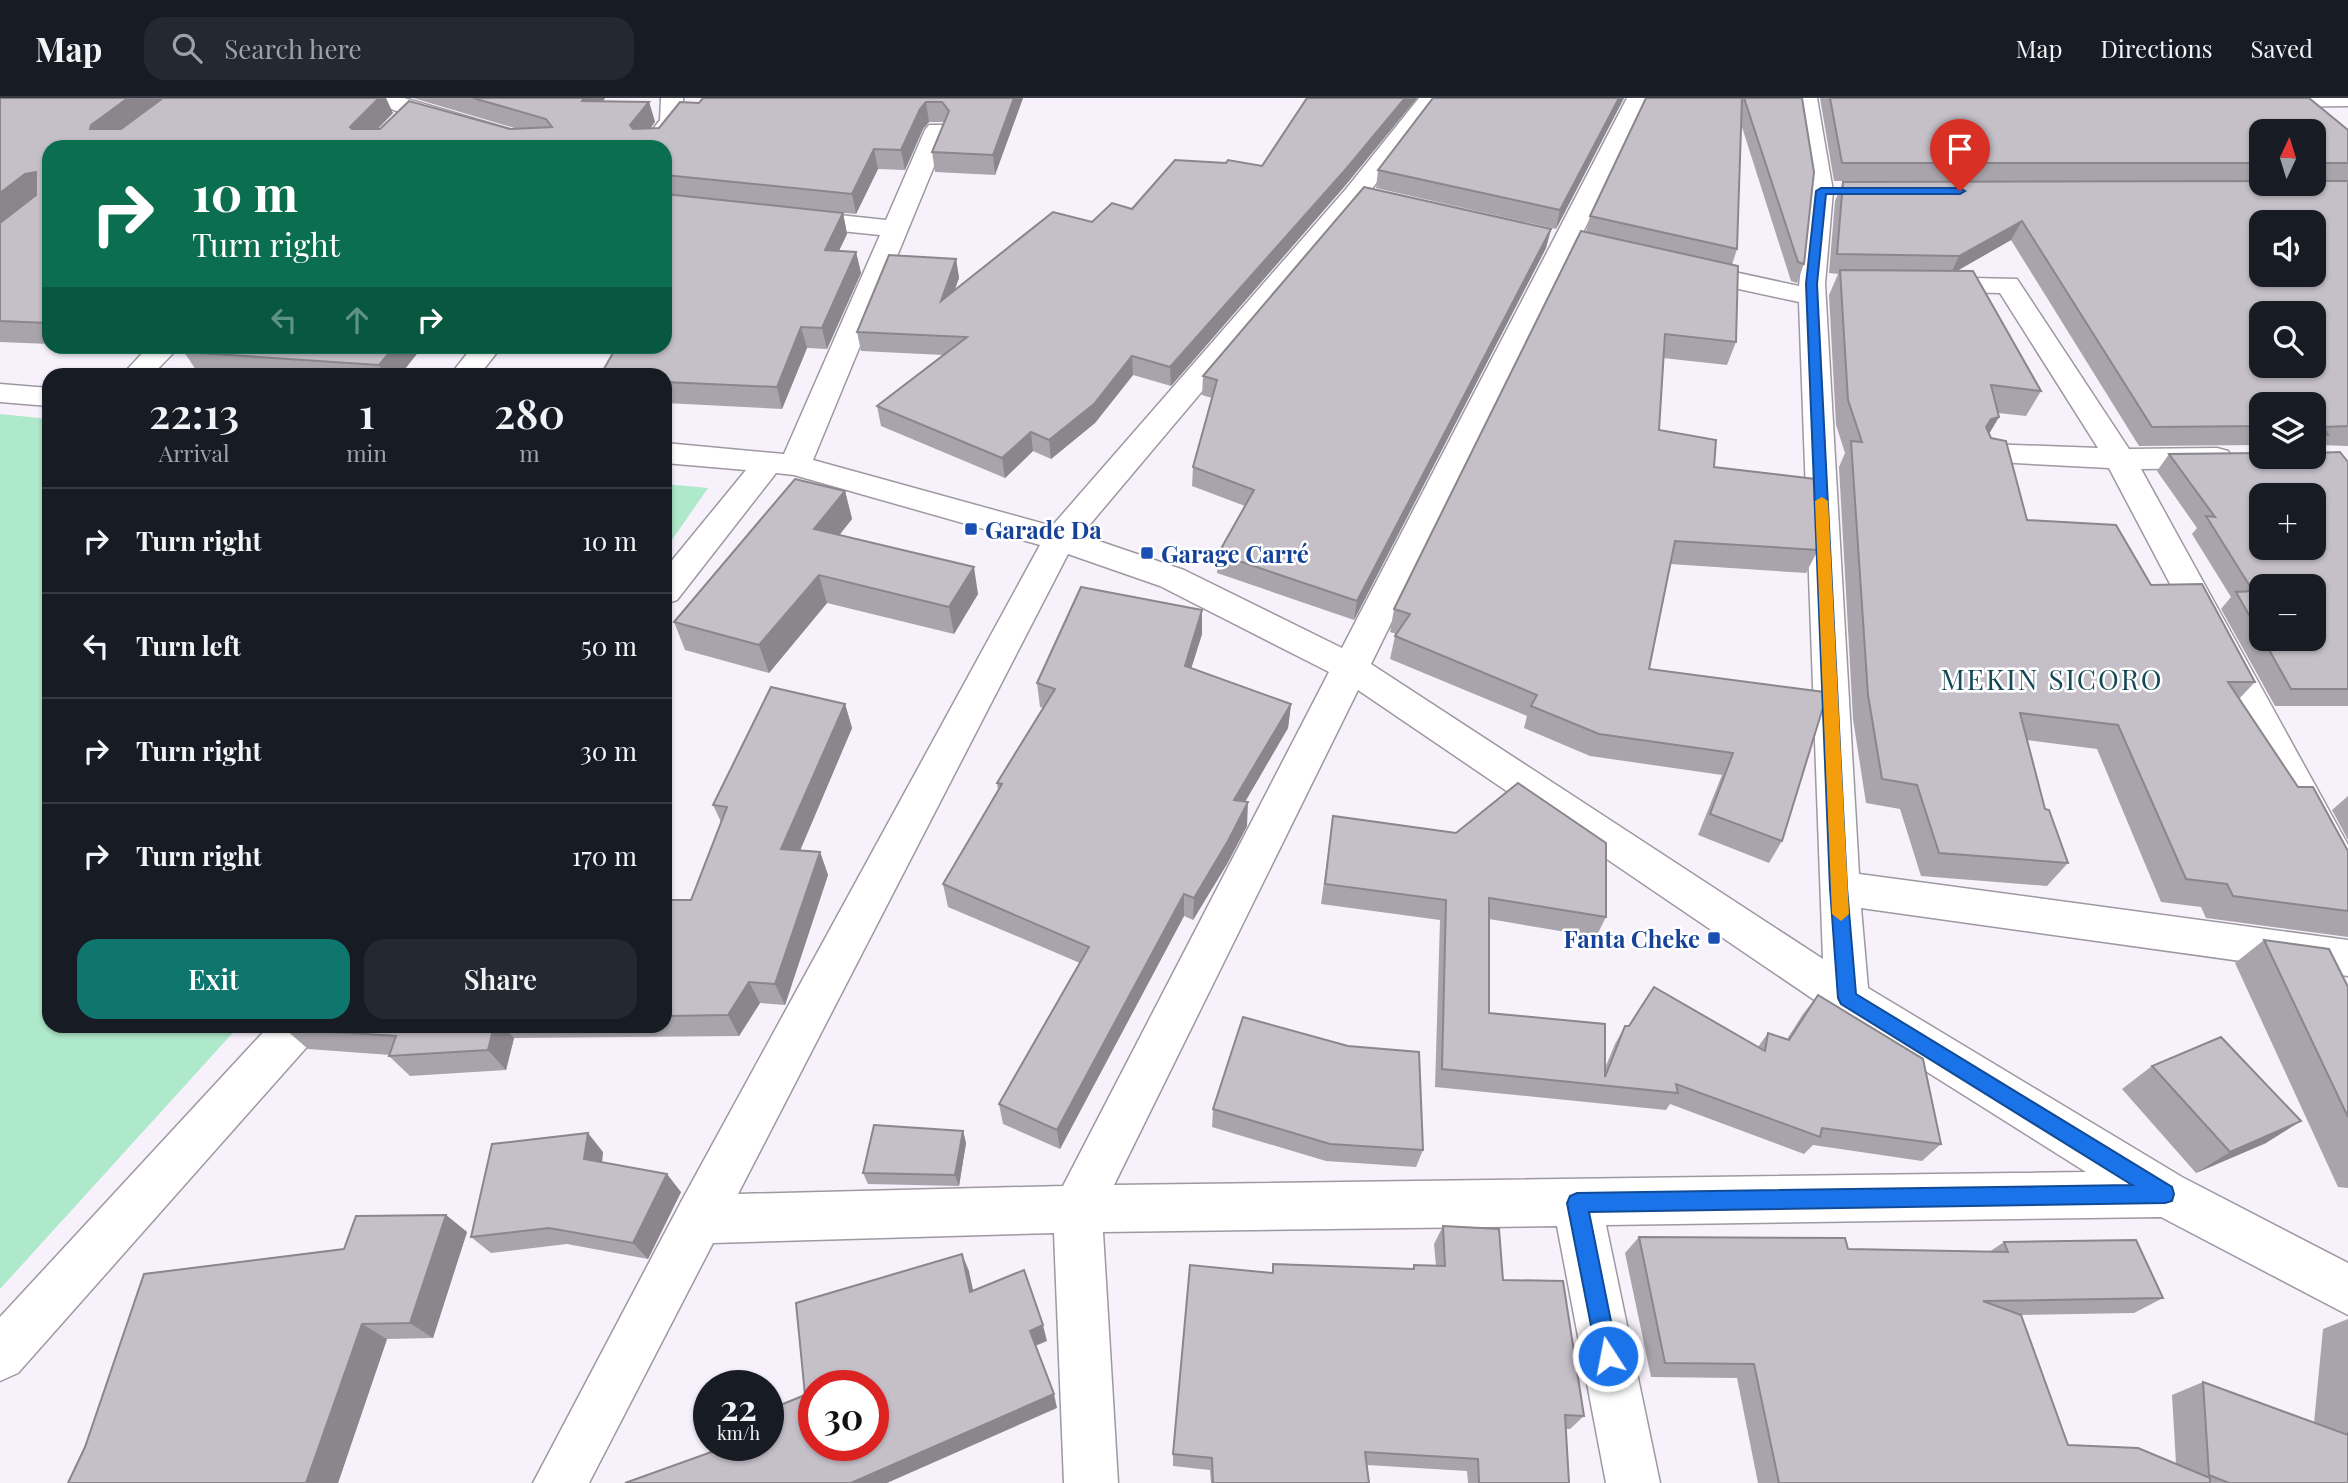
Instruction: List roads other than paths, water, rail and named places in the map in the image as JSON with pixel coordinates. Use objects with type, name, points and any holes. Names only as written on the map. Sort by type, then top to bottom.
[{"type":"street","points":[[384,98],[413,110],[520,140]]},
{"type":"street","points":[[657,140],[672,121],[672,98]]},
{"type":"street","points":[[560,1483],[1059,539],[1368,197],[1430,98]]},
{"type":"street","points":[[1091,1483],[1077,1209],[1348,666],[1637,98]]},
{"type":"street","points":[[1806,98],[1835,191],[1821,289],[1839,888],[1847,998]]},
{"type":"street","points":[[2240,100],[2348,99]]},
{"type":"street","points":[[394,129],[413,110]]},
{"type":"street","points":[[672,584],[781,464],[894,229],[937,130]]},
{"type":"street","points":[[773,216],[894,229]]},
{"type":"street","points":[[1668,266],[1821,289]]},
{"type":"street","points":[[1896,285],[2008,285],[2120,459],[2348,883]]},
{"type":"street","points":[[143,368],[158,354]]},
{"type":"street","points":[[470,368],[481,354]]},
{"type":"street","points":[[0,393],[42,396]]},
{"type":"street","points":[[672,454],[781,464],[1059,539],[1172,578],[1348,666],[1847,998],[2165,1194],[2348,1290]]},
{"type":"street","points":[[1988,454],[2120,459],[2241,458]]},
{"type":"street","points":[[1839,888],[2348,958]]},
{"type":"street","points":[[0,1355],[291,1033]]},
{"type":"street","points":[[698,1219],[1077,1209],[2165,1194]]},
{"type":"street","points":[[1577,1203],[1633,1483]]},
{"type":"place","name":"Garade Da","points":[[971,529]]},
{"type":"place","name":"Garage Carré","points":[[1147,553]]},
{"type":"place","name":"Fanta Cheke","points":[[1714,938]]},
{"type":"district","name":"MEKIN SICORO","points":[[2052,678]]}]
